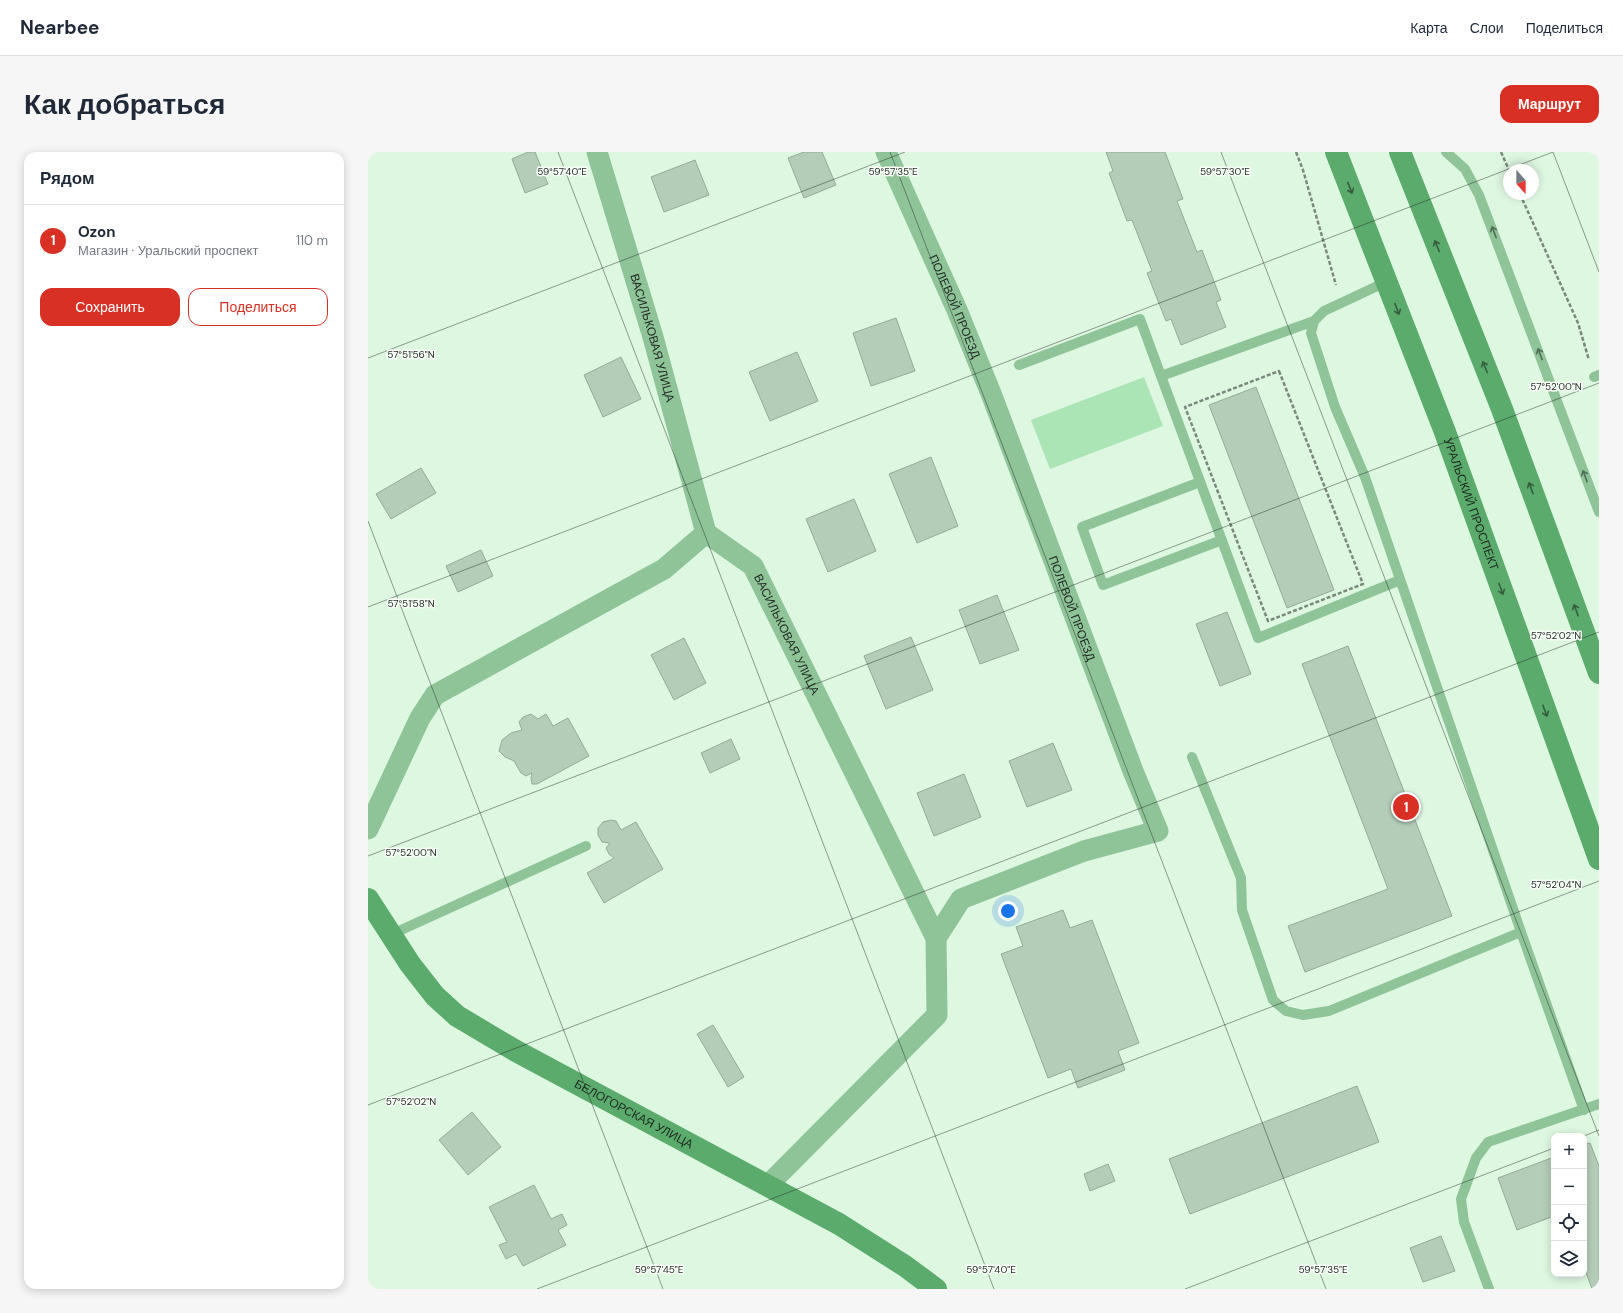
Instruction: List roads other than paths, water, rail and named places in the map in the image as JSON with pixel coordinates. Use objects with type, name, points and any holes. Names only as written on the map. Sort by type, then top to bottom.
[{"type":"main road","name":"УРАЛЬСКИЙ ПРОСПЕКТ","points":[[1336,152],[1445,432],[1599,859]]},
{"type":"main road","points":[[1400,152],[1502,409],[1599,673]]},
{"type":"main road","name":"БЕЛОГОРСКАЯ УЛИЦА","points":[[368,900],[390,934],[435,996],[457,1016],[516,1051],[839,1224],[905,1266],[936,1289]]},
{"type":"street","name":"ВАСИЛЬКОВАЯ УЛИЦА","points":[[597,152],[653,337],[706,533],[753,566],[936,938]]},
{"type":"street","name":"ПОЛЕВОЙ ПРОЕЗД","points":[[886,152],[957,310],[992,396],[1133,771],[1158,831],[1084,851],[962,899],[936,938]]},
{"type":"street","points":[[368,829],[420,718],[436,695],[664,569],[706,533]]},
{"type":"street","points":[[768,1185],[937,1015],[936,938]]},
{"type":"lane","points":[[1446,152],[1465,169],[1479,195],[1599,512]]},
{"type":"lane","points":[[1386,282],[1324,311],[1314,321],[1310,332],[1315,351],[1335,407],[1365,477],[1521,932],[1584,1110]]},
{"type":"lane","points":[[1019,364],[1140,319],[1258,638],[1400,580]]},
{"type":"lane","points":[[1161,376],[1314,321]]},
{"type":"lane","points":[[1200,482],[1082,527],[1103,585],[1222,540]]},
{"type":"lane","points":[[1192,757],[1241,878],[1242,910],[1273,1000],[1286,1011],[1303,1015],[1329,1011],[1521,932]]},
{"type":"lane","points":[[390,934],[586,846]]},
{"type":"lane","points":[[1489,1289],[1464,1222],[1461,1200],[1476,1158],[1488,1142],[1599,1104]]},
{"type":"place","name":"Ozon","points":[[1406,807]]}]
